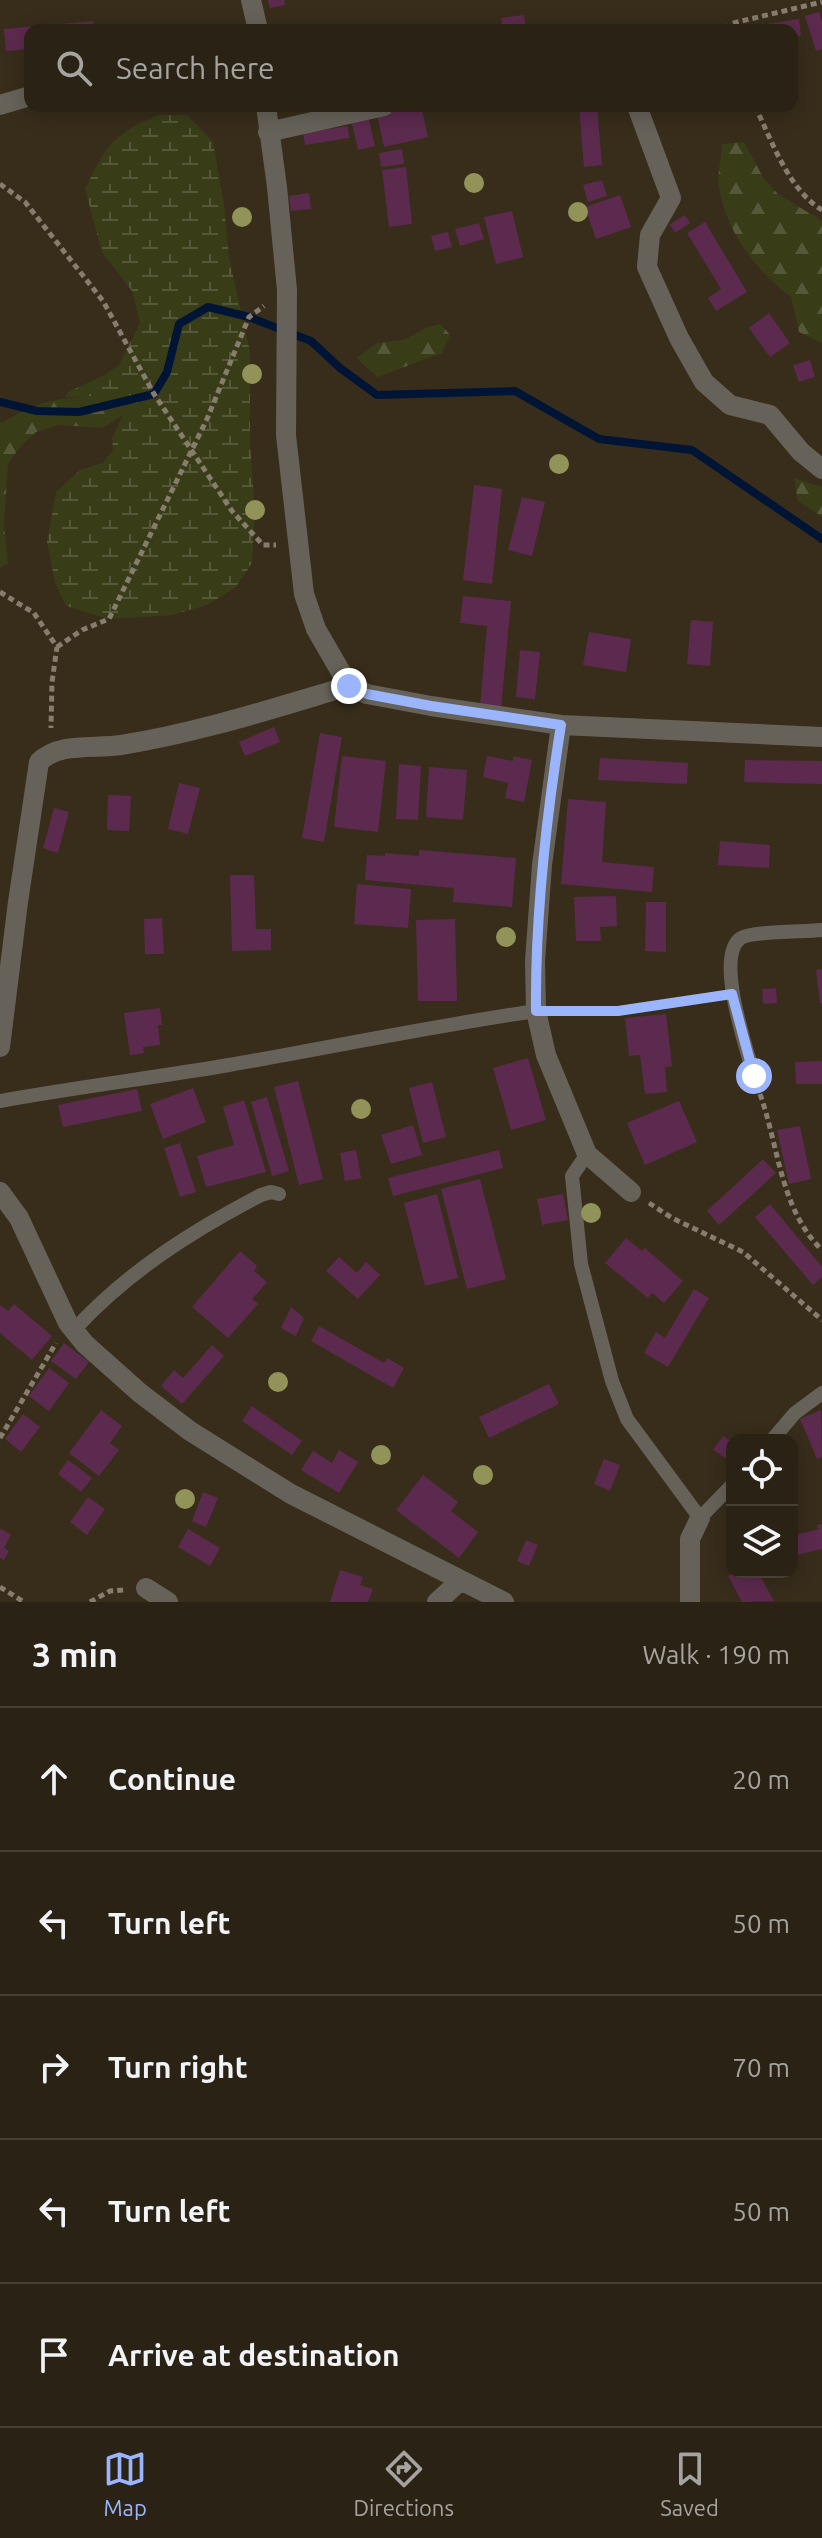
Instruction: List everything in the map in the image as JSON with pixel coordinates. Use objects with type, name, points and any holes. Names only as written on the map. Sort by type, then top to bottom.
[{"type":"street","points":[[251,0],[257,24]]},
{"type":"street","points":[[0,105],[24,98]]},
{"type":"street","points":[[266,112],[287,290],[286,435],[297,546],[304,594],[316,629],[349,686],[367,694],[431,706],[561,725],[822,737]]},
{"type":"street","points":[[268,132],[357,112]]},
{"type":"street","points":[[639,112],[671,198],[650,235],[647,267],[679,338],[704,382],[730,405],[770,415],[801,452],[822,469]]},
{"type":"street","points":[[0,1047],[39,762],[48,752],[122,745],[349,686]]},
{"type":"street","points":[[561,725],[542,865],[535,961],[536,1011],[546,1055],[587,1154],[631,1192]]},
{"type":"street","points":[[0,1192],[19,1218],[71,1326],[85,1344],[140,1393],[190,1431],[291,1494],[504,1602]]},
{"type":"street","points":[[690,1602],[690,1539],[700,1518]]},
{"type":"street","points":[[437,1602],[461,1580]]},
{"type":"street","points":[[146,1588],[168,1602]]},
{"type":"lane","points":[[754,1076],[732,994],[732,949],[741,938],[753,934],[822,930]]},
{"type":"lane","points":[[0,1101],[170,1075],[424,1027],[536,1011]]},
{"type":"lane","points":[[587,1154],[572,1176],[580,1249],[612,1381],[627,1419],[700,1518],[726,1491]]},
{"type":"lane","points":[[71,1326],[102,1299],[201,1226],[261,1195],[271,1192],[279,1194]]},
{"type":"lane","points":[[777,1434],[795,1413],[822,1393]]},
{"type":"path","points":[[729,24],[822,2]]},
{"type":"path","points":[[758,112],[775,149],[807,200],[822,210]]},
{"type":"path","points":[[0,184],[25,202],[103,301],[154,394],[232,511],[263,545],[297,546]]},
{"type":"path","points":[[57,647],[82,630],[109,619],[191,450],[249,317],[287,290]]},
{"type":"path","points":[[0,592],[34,613],[57,647],[52,682],[51,729],[59,749]]},
{"type":"path","points":[[536,1011],[618,1011],[732,994]]},
{"type":"path","points":[[754,1076],[789,1199],[799,1223],[822,1250]]},
{"type":"path","points":[[631,1192],[672,1218],[743,1252],[822,1320]]},
{"type":"path","points":[[0,1438],[71,1326]]},
{"type":"path","points":[[0,1587],[24,1602]]},
{"type":"path","points":[[90,1602],[110,1591],[146,1588]]},
{"type":"green space","points":[[159,115],[187,115],[213,142],[229,257],[250,352],[250,445],[255,510],[252,563],[235,588],[207,605],[172,615],[109,619],[66,606],[55,583],[47,542],[56,492],[80,470],[103,463],[113,450],[112,438],[123,415],[94,396],[65,397],[68,392],[119,365],[140,323],[132,291],[102,252],[85,189],[99,162],[121,135]]},
{"type":"green space","points":[[744,142],[764,179],[778,194],[822,221],[822,343],[799,332],[791,297],[766,275],[745,250],[723,205],[719,183],[722,144]]},
{"type":"green space","points":[[441,324],[450,335],[442,353],[377,377],[357,358],[377,343],[404,340],[428,327]]},
{"type":"green space","points":[[94,396],[123,415],[102,428],[59,425],[36,432],[8,464],[4,523],[8,564],[0,568],[0,422],[47,402]]},
{"type":"green space","points":[[794,478],[822,487],[822,517],[798,501]]},
{"type":"building","points":[[268,0],[284,0],[285,5],[270,8]]},
{"type":"building","points":[[819,12],[822,49],[816,51],[805,16]]},
{"type":"building","points":[[524,15],[525,24],[502,24],[501,18]]},
{"type":"building","points":[[799,19],[801,36],[798,36],[798,24],[767,24]]},
{"type":"building","points":[[93,21],[93,24],[60,24]]},
{"type":"building","points":[[24,27],[24,50],[6,51],[4,29]]},
{"type":"building","points":[[422,112],[428,137],[384,147],[377,115]]},
{"type":"building","points":[[579,112],[598,112],[602,165],[584,167]]},
{"type":"building","points":[[368,116],[375,146],[358,150],[351,120]]},
{"type":"building","points":[[348,126],[349,138],[305,145],[303,133]]},
{"type":"building","points":[[402,149],[404,164],[381,167],[379,153]]},
{"type":"building","points":[[406,167],[412,224],[389,227],[382,170]]},
{"type":"building","points":[[602,180],[607,196],[588,202],[583,185]]},
{"type":"building","points":[[309,193],[311,209],[291,211],[289,196]]},
{"type":"building","points":[[620,195],[631,227],[596,239],[585,207]]},
{"type":"building","points":[[512,211],[523,257],[496,264],[484,217]]},
{"type":"building","points":[[685,215],[690,223],[675,233],[670,224]]},
{"type":"building","points":[[705,222],[747,292],[716,311],[708,298],[721,289],[687,233]]},
{"type":"building","points":[[479,223],[484,239],[460,246],[455,229]]},
{"type":"building","points":[[448,232],[452,247],[435,251],[431,236]]},
{"type":"building","points":[[769,313],[790,343],[770,357],[749,328]]},
{"type":"building","points":[[810,360],[815,377],[799,382],[793,365]]},
{"type":"building","points":[[474,485],[502,489],[492,584],[463,580]]},
{"type":"building","points":[[522,497],[545,502],[532,556],[508,550]]},
{"type":"building","points":[[463,596],[511,601],[501,709],[480,707],[487,626],[460,623]]},
{"type":"building","points":[[691,620],[713,622],[710,666],[687,664]]},
{"type":"building","points":[[589,632],[631,639],[626,672],[583,665]]},
{"type":"building","points":[[520,650],[540,652],[535,699],[516,697]]},
{"type":"building","points":[[274,727],[280,742],[245,756],[239,742]]},
{"type":"building","points":[[320,733],[342,737],[324,842],[302,838]]},
{"type":"building","points":[[342,756],[386,761],[378,832],[334,827]]},
{"type":"building","points":[[487,756],[513,761],[513,756],[532,760],[524,802],[505,798],[508,783],[483,777]]},
{"type":"building","points":[[600,758],[688,763],[687,784],[598,780]]},
{"type":"building","points":[[745,760],[822,761],[822,784],[744,782]]},
{"type":"building","points":[[399,764],[421,766],[418,820],[396,819]]},
{"type":"building","points":[[429,767],[467,770],[463,820],[426,817]]},
{"type":"building","points":[[179,783],[200,788],[188,834],[168,829]]},
{"type":"building","points":[[108,795],[131,796],[129,831],[107,830]]},
{"type":"building","points":[[568,799],[606,802],[602,862],[654,867],[652,892],[561,884]]},
{"type":"building","points":[[54,808],[69,812],[58,853],[43,848]]},
{"type":"building","points":[[720,841],[770,845],[769,868],[718,865]]},
{"type":"building","points":[[419,850],[516,858],[512,907],[453,902],[454,888],[365,880],[367,855],[419,856]]},
{"type":"building","points":[[230,875],[254,875],[256,929],[271,929],[271,950],[232,951]]},
{"type":"building","points":[[357,884],[411,889],[408,928],[354,924]]},
{"type":"building","points":[[616,896],[617,926],[600,927],[601,941],[576,941],[574,897]]},
{"type":"building","points":[[646,902],[666,902],[666,952],[645,951]]},
{"type":"building","points":[[162,918],[164,954],[145,954],[144,919]]},
{"type":"building","points":[[455,919],[457,1001],[418,1001],[416,920]]},
{"type":"building","points":[[822,969],[822,1003],[820,1003],[816,970]]},
{"type":"building","points":[[776,988],[777,1003],[763,1004],[762,989]]},
{"type":"building","points":[[160,1008],[160,1045],[143,1047],[144,1053],[130,1055],[124,1013]]},
{"type":"building","points":[[666,1014],[672,1066],[665,1067],[667,1092],[645,1094],[640,1055],[629,1056],[625,1018]]},
{"type":"building","points":[[528,1058],[546,1120],[511,1130],[493,1068]]},
{"type":"building","points":[[822,1061],[822,1084],[796,1084],[795,1062]]},
{"type":"building","points":[[298,1081],[323,1179],[299,1185],[274,1087]]},
{"type":"building","points":[[432,1082],[446,1137],[423,1143],[409,1088]]},
{"type":"building","points":[[193,1088],[206,1122],[163,1139],[150,1104]]},
{"type":"building","points":[[137,1089],[142,1111],[63,1127],[58,1105]]},
{"type":"building","points":[[267,1097],[289,1171],[272,1176],[251,1102]]},
{"type":"building","points":[[244,1100],[266,1172],[206,1187],[197,1156],[234,1145],[223,1107]]},
{"type":"building","points":[[679,1101],[697,1142],[645,1165],[627,1123]]},
{"type":"building","points":[[413,1125],[422,1155],[391,1164],[381,1135]]},
{"type":"building","points":[[800,1126],[811,1179],[789,1184],[777,1130]]},
{"type":"building","points":[[180,1143],[196,1192],[180,1197],[164,1148]]},
{"type":"building","points":[[356,1150],[361,1178],[345,1181],[340,1153]]},
{"type":"building","points":[[499,1150],[503,1168],[393,1196],[388,1178]]},
{"type":"building","points":[[763,1159],[776,1173],[719,1225],[707,1211]]},
{"type":"building","points":[[480,1179],[506,1279],[467,1289],[441,1189]]},
{"type":"building","points":[[437,1194],[458,1278],[425,1286],[404,1203]]},
{"type":"building","points":[[563,1194],[568,1220],[542,1225],[537,1199]]},
{"type":"building","points":[[770,1204],[822,1267],[822,1277],[813,1285],[755,1217]]},
{"type":"building","points":[[626,1238],[642,1251],[645,1248],[683,1281],[664,1303],[652,1293],[648,1298],[605,1263]]},
{"type":"building","points":[[240,1251],[257,1266],[254,1271],[267,1282],[252,1299],[258,1304],[228,1338],[192,1307]]},
{"type":"building","points":[[339,1257],[357,1273],[366,1262],[380,1275],[358,1299],[326,1271]]},
{"type":"building","points":[[694,1289],[709,1298],[668,1367],[644,1353],[656,1332],[665,1338]]},
{"type":"building","points":[[14,1304],[52,1336],[32,1360],[0,1333],[0,1305],[8,1311]]},
{"type":"building","points":[[291,1307],[304,1318],[296,1336],[281,1328]]},
{"type":"building","points":[[319,1326],[384,1363],[387,1358],[404,1368],[393,1388],[311,1341]]},
{"type":"building","points":[[64,1343],[89,1362],[76,1379],[51,1361]]},
{"type":"building","points":[[212,1345],[224,1356],[182,1404],[161,1386],[174,1370],[183,1378]]},
{"type":"building","points":[[49,1368],[69,1383],[49,1411],[29,1396]]},
{"type":"building","points":[[549,1384],[559,1404],[489,1438],[479,1417]]},
{"type":"building","points":[[252,1406],[302,1441],[292,1455],[242,1421]]},
{"type":"building","points":[[101,1410],[122,1426],[110,1443],[119,1450],[99,1476],[69,1453]]},
{"type":"building","points":[[821,1410],[822,1457],[817,1459],[800,1419]]},
{"type":"building","points":[[23,1414],[40,1427],[21,1452],[5,1439]]},
{"type":"building","points":[[723,1436],[726,1438],[726,1458],[713,1450]]},
{"type":"building","points":[[339,1450],[358,1462],[339,1493],[301,1470],[313,1451],[332,1463]]},
{"type":"building","points":[[604,1459],[620,1465],[610,1491],[594,1484]]},
{"type":"building","points":[[68,1460],[92,1478],[81,1492],[58,1474]]},
{"type":"building","points":[[423,1475],[458,1502],[451,1511],[478,1532],[459,1558],[396,1510]]},
{"type":"building","points":[[203,1492],[218,1498],[206,1527],[192,1521]]},
{"type":"building","points":[[88,1497],[105,1509],[87,1535],[70,1522]]},
{"type":"building","points":[[822,1524],[822,1549],[798,1555],[798,1534],[819,1529],[817,1525]]},
{"type":"building","points":[[0,1529],[11,1534],[4,1548],[9,1551],[4,1560],[0,1558]]},
{"type":"building","points":[[188,1529],[220,1548],[210,1566],[178,1547]]},
{"type":"building","points":[[526,1540],[538,1545],[529,1566],[517,1561]]},
{"type":"building","points":[[340,1570],[363,1577],[360,1585],[373,1589],[368,1602],[330,1602]]},
{"type":"building","points":[[729,1578],[761,1578],[774,1601],[742,1602]]},
{"type":"waterway","points":[[0,402],[37,411],[79,412],[154,394],[167,372],[179,324],[208,307],[249,317],[311,341],[340,368],[377,395],[515,391],[599,439],[692,450],[822,539]]},
{"type":"route","points":[[349,686],[367,694],[431,706],[561,725],[542,865],[535,961],[536,1011],[618,1011],[732,994],[754,1076]]}]
